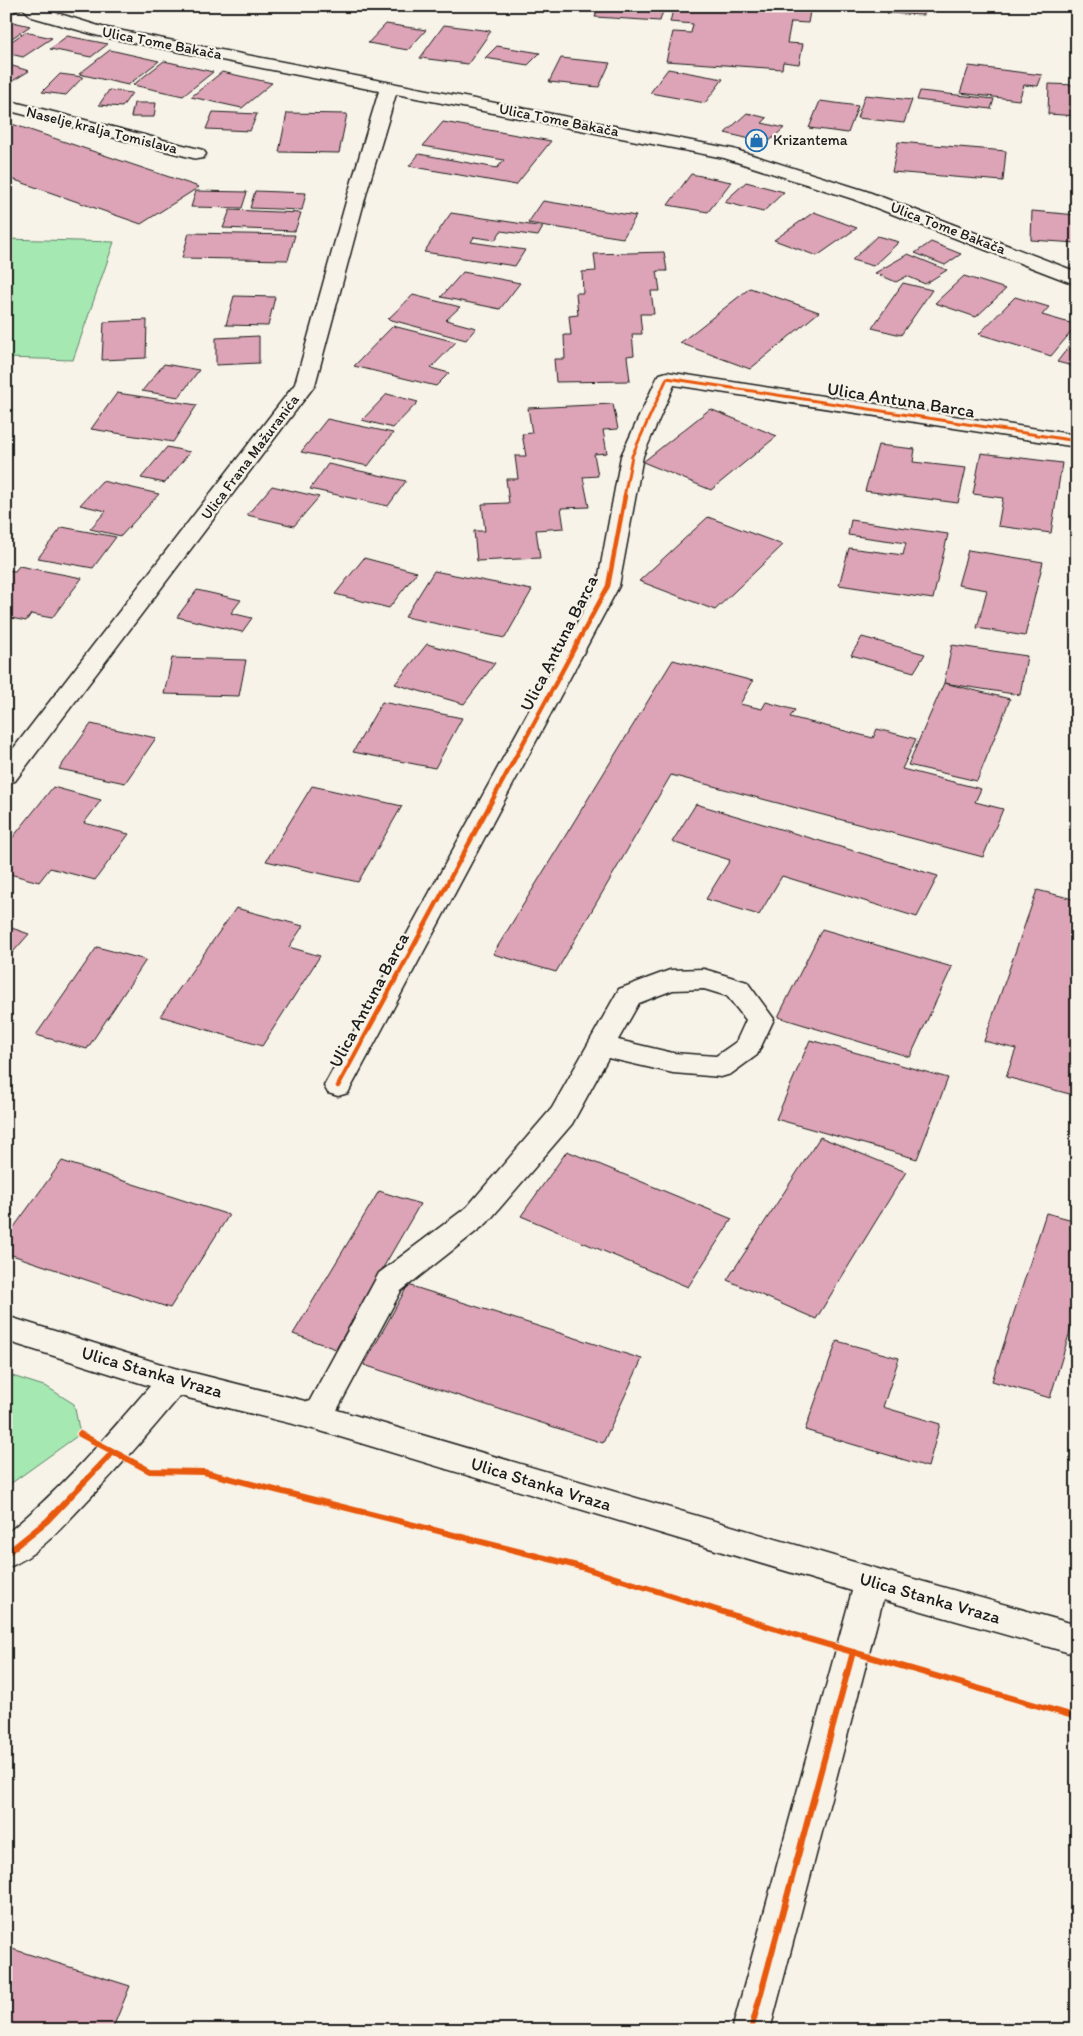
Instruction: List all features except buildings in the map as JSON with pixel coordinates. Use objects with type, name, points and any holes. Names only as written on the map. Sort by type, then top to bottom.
[{"type":"street","points":[[6,9],[17,6]]},
{"type":"street","name":"Ulica Tome Bakača","points":[[30,6],[38,13],[99,31],[727,152],[779,167],[892,206],[1077,278]]},
{"type":"street","name":"Ulica Frana Mažuranića","points":[[6,775],[305,385],[358,191],[389,87]]},
{"type":"street","name":"Naselje kralja Tomislava","points":[[6,105],[197,154]]},
{"type":"street","name":"Ulica Antuna Barca","points":[[338,1086],[608,586],[632,456],[667,378],[1077,442]]},
{"type":"street","points":[[317,1417],[390,1282],[477,1215],[562,1116],[628,996],[670,980],[704,979],[737,989],[760,1019],[747,1048],[721,1067],[673,1063],[602,1046]]},
{"type":"street","name":"Ulica Stanka Vraza","points":[[6,1328],[174,1380],[317,1417],[871,1582],[1077,1640]]},
{"type":"street","points":[[6,1554],[47,1522],[112,1453],[174,1380]]},
{"type":"street","points":[[751,2030],[871,1582]]},
{"type":"green space","points":[[6,239],[114,242],[73,360],[6,358]]},
{"type":"green space","points":[[6,1374],[47,1387],[74,1404],[80,1434],[6,1487]]},
{"type":"cycle path","points":[[338,1086],[608,586],[632,456],[667,378],[1077,441]]},
{"type":"cycle path","points":[[80,1434],[150,1471],[204,1472],[581,1567],[808,1639],[1077,1717]]},
{"type":"cycle path","points":[[6,1554],[47,1521],[112,1453]]},
{"type":"cycle path","points":[[751,2030],[853,1652]]},
{"type":"place","name":"Krizantema","points":[[757,140]]}]
